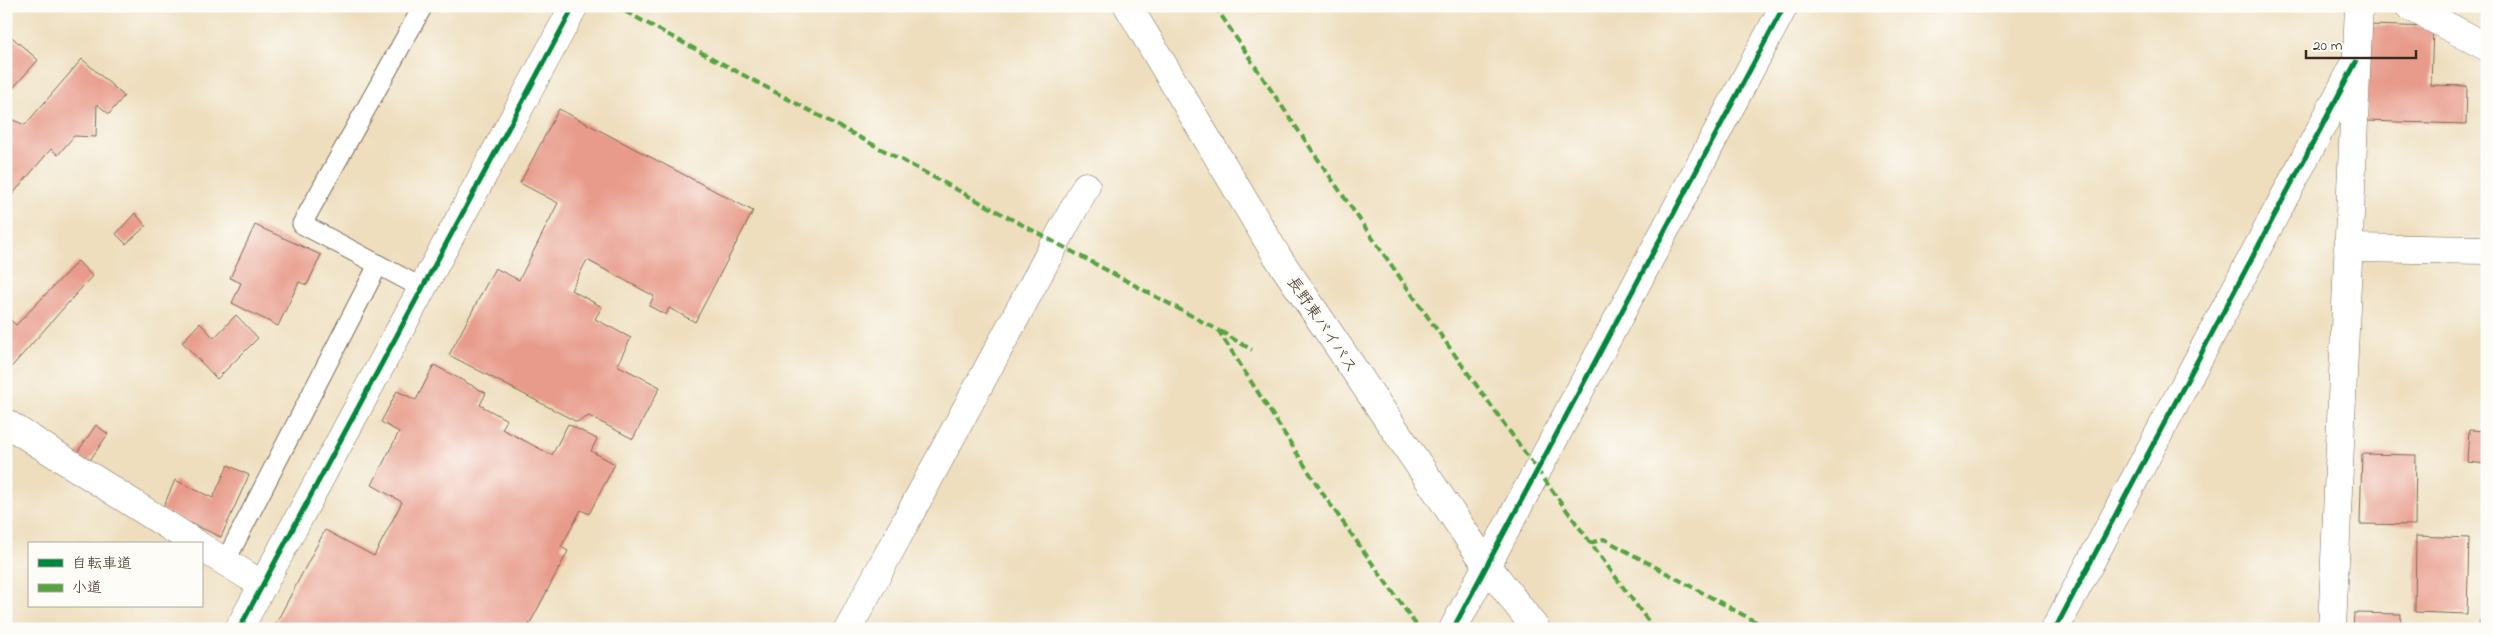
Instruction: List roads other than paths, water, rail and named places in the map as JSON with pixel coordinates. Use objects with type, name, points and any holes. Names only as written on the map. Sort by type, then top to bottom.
[{"type":"main road","points":[[239,629],[574,6]]},
{"type":"main road","name":"長野東バイパス","points":[[1128,6],[1277,256],[1486,564],[1536,629]]},
{"type":"main road","points":[[1453,629],[1784,6]]},
{"type":"main road","points":[[2332,629],[2359,6]]},
{"type":"main road","points":[[2409,6],[2487,47]]},
{"type":"main road","points":[[2056,629],[2356,62]]},
{"type":"main road","points":[[848,629],[1086,186]]},
{"type":"main road","points":[[2348,248],[2487,250]]},
{"type":"main road","points":[[6,423],[194,542]]},
{"type":"main road","points":[[202,548],[263,585]]},
{"type":"lane","points":[[422,288],[302,224],[423,6]]},
{"type":"lane","points":[[225,562],[378,265]]}]
